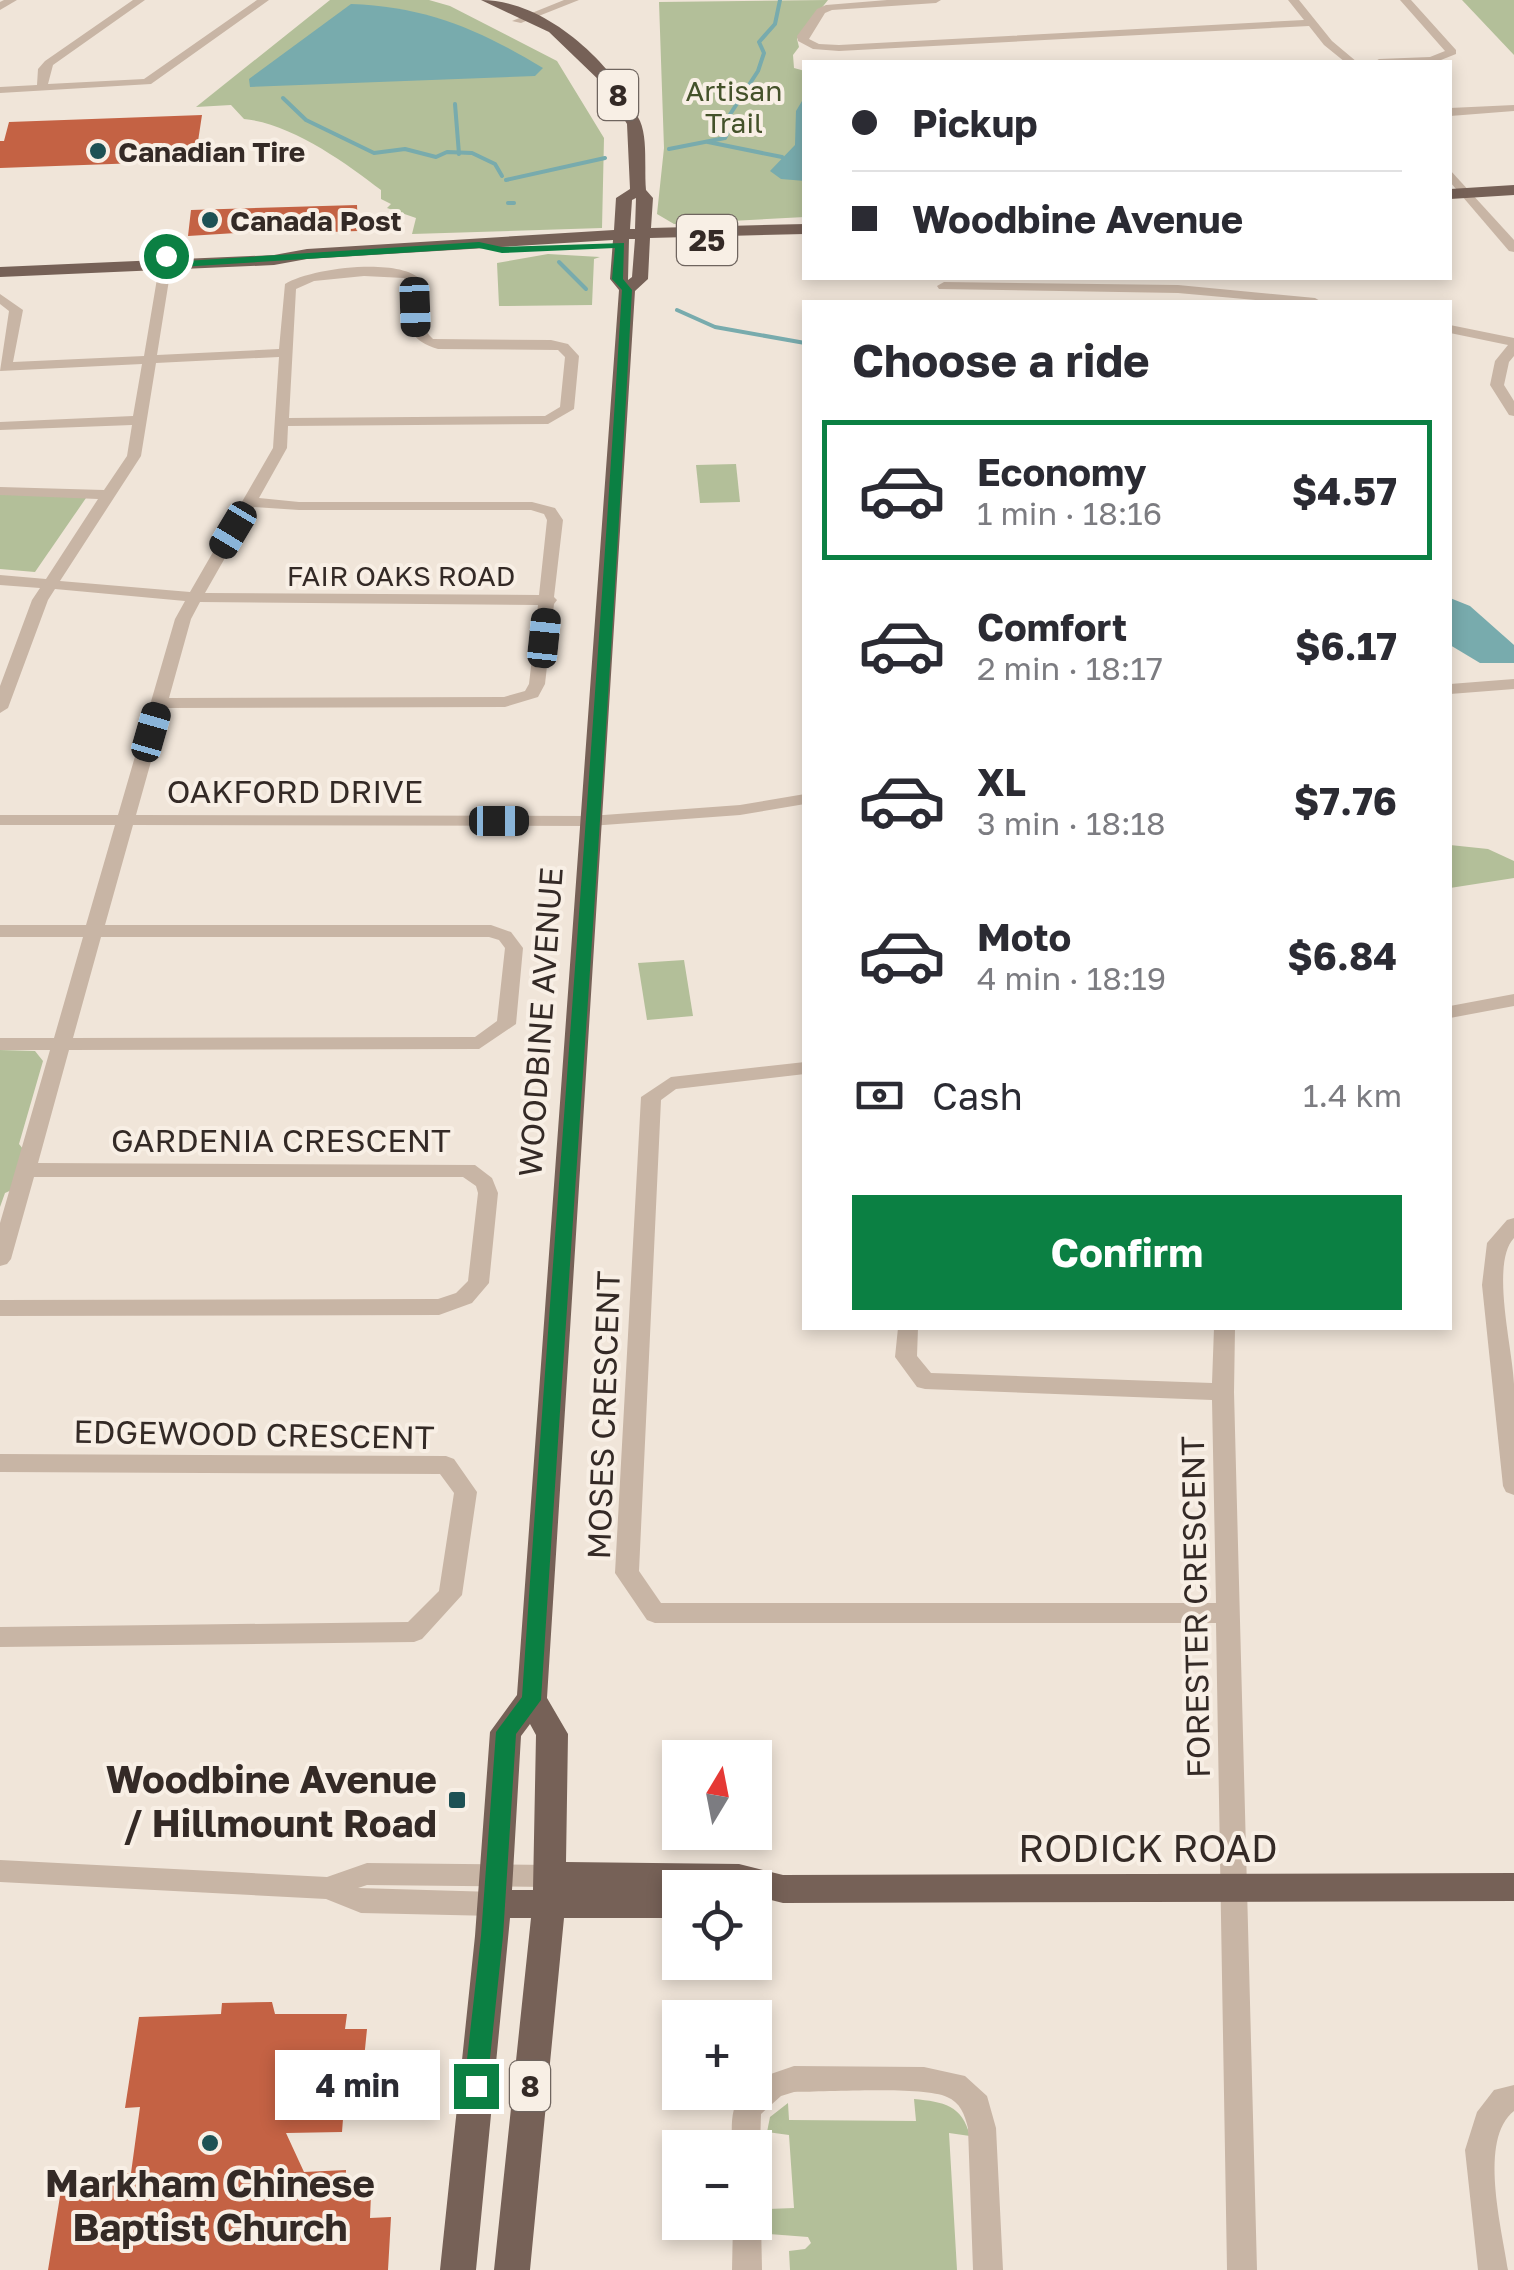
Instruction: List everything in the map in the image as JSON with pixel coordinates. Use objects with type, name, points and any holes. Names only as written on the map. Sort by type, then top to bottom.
[{"type":"main road","name":"WOODBINE AVENUE","points":[[488,0],[565,42],[594,66],[624,102],[634,124],[638,191],[644,198],[640,279],[627,290]]},
{"type":"main road","name":"WOODBINE AVENUE","points":[[468,2],[520,17]]},
{"type":"main road","points":[[1454,186],[1514,181]]},
{"type":"main road","points":[[1454,186],[1514,190]]},
{"type":"main road","name":"WOODBINE AVENUE","points":[[512,2270],[549,1889],[552,1734],[532,1700],[590,822],[610,593],[627,290],[618,279],[620,240],[624,198],[638,191]]},
{"type":"main road","name":"25","points":[[0,263],[274,260],[307,254],[479,245],[502,250],[642,238],[760,236],[799,229]]},
{"type":"main road","name":"25","points":[[0,272],[165,260]]},
{"type":"main road","name":"WOODBINE AVENUE","points":[[458,2270],[495,1890],[506,1732],[532,1700]]},
{"type":"main road","name":"RODICK ROAD","points":[[495,1890],[662,1882]]},
{"type":"main road","name":"RODICK ROAD","points":[[772,1894],[1233,1886],[1514,1887]]},
{"type":"main road","name":"RODICK ROAD","points":[[549,1889],[662,1902]]},
{"type":"street","points":[[0,7],[12,0]]},
{"type":"street","points":[[42,88],[48,63],[140,0]]},
{"type":"street","points":[[0,90],[147,82],[264,0]]},
{"type":"street","points":[[520,17],[556,0]]},
{"type":"street","points":[[520,17],[574,0]]},
{"type":"street","points":[[936,0],[830,7],[803,36],[804,41],[817,47],[839,48],[1310,22]]},
{"type":"street","points":[[1293,0],[1349,60]]},
{"type":"street","points":[[1405,0],[1452,52],[1432,60]]},
{"type":"street","points":[[1452,112],[1514,108]]},
{"type":"street","points":[[1454,186],[1514,248]]},
{"type":"street","points":[[0,708],[49,584],[134,456],[165,260]]},
{"type":"street","points":[[0,1259],[183,619],[277,456],[284,422],[290,287],[305,278],[408,276],[415,282],[417,336],[428,344],[564,347],[572,356],[567,409],[556,418],[284,422]]},
{"type":"street","points":[[944,286],[1178,290],[1292,300]]},
{"type":"street","points":[[0,298],[16,310],[3,366],[286,353]]},
{"type":"street","points":[[1452,330],[1514,345],[1502,361],[1497,385],[1514,412]]},
{"type":"street","points":[[0,426],[141,420]]},
{"type":"street","points":[[0,490],[108,495]]},
{"type":"street","points":[[159,703],[521,699],[532,694],[540,675],[548,600],[555,520],[550,510],[532,506],[340,507],[250,502]]},
{"type":"street","name":"FAIR OAKS ROAD","points":[[0,580],[193,597],[548,600]]},
{"type":"street","points":[[1452,689],[1514,684]]},
{"type":"street","name":"OAKFORD DRIVE","points":[[0,820],[590,822],[740,810],[802,800]]},
{"type":"street","points":[[0,931],[491,931],[505,936],[514,948],[506,1024],[479,1042],[0,1044]]},
{"type":"street","points":[[1452,1012],[1514,1000]]},
{"type":"street","name":"MOSES CRESCENT","points":[[802,1068],[671,1084],[651,1098],[626,1573],[655,1614],[1229,1613]]},
{"type":"street","name":"GARDENIA CRESCENT","points":[[0,1308],[439,1307],[464,1298],[478,1284],[488,1193],[485,1183],[468,1170],[25,1170]]},
{"type":"street","points":[[1514,1224],[1497,1243],[1493,1285],[1514,1486]]},
{"type":"street","points":[[908,1330],[906,1357],[925,1381],[1223,1392]]},
{"type":"street","name":"FORESTER CRESCENT","points":[[1225,1330],[1223,1392],[1242,2270]]},
{"type":"street","name":"EDGEWOOD CRESCENT","points":[[0,1463],[446,1465],[466,1492],[450,1595],[414,1632],[0,1636]]},
{"type":"street","points":[[0,1871],[327,1888],[361,1901],[495,1890]]},
{"type":"street","points":[[747,2130],[748,2108],[772,2086],[794,2078],[924,2080],[956,2086],[977,2104],[982,2128],[988,2270]]},
{"type":"street","points":[[1493,2270],[1479,2150],[1496,2108],[1504,2099],[1514,2098]]},
{"type":"street","points":[[747,2240],[747,2270]]},
{"type":"green space","points":[[330,0],[429,0],[450,6],[557,61],[604,138],[602,228],[412,234],[416,218],[387,208],[391,204],[381,199],[381,190],[316,146],[280,128],[244,119],[231,105],[196,107]]},
{"type":"green space","name":"Artisan Trail","points":[[828,0],[797,39],[799,47],[793,55],[794,68],[802,70],[802,217],[674,224],[657,214],[664,148],[659,2]]},
{"type":"green space","points":[[1462,0],[1514,0],[1514,55]]},
{"type":"green space","points":[[548,254],[600,257],[594,259],[592,305],[499,306],[497,263]]},
{"type":"green space","points":[[736,464],[740,502],[700,503],[696,465]]},
{"type":"green space","points":[[0,495],[86,498],[35,572],[0,569]]},
{"type":"green space","points":[[1452,845],[1488,849],[1514,861],[1514,878],[1452,888]]},
{"type":"green space","points":[[684,960],[693,1016],[647,1020],[638,963]]},
{"type":"green space","points":[[0,1050],[35,1051],[43,1061],[19,1144],[23,1149],[14,1189],[5,1193],[0,1207]]},
{"type":"green space","points":[[914,2099],[934,2102],[957,2111],[970,2136],[949,2133],[957,2270],[790,2270],[789,2251],[805,2249],[811,2243],[808,2237],[772,2234],[772,2209],[794,2208],[789,2135],[767,2130],[770,2117],[788,2103],[789,2120],[916,2121]]},
{"type":"water","points":[[351,4],[404,10],[451,22],[543,68],[535,76],[250,87],[249,79]]},
{"type":"water","points":[[802,101],[802,181],[781,179],[770,171],[795,145],[796,111]]},
{"type":"water","points":[[1452,599],[1470,606],[1514,645],[1514,663],[1480,663],[1452,646]]},
{"type":"building","name":"Canadian Tire","points":[[202,115],[195,161],[0,168],[0,141],[4,141],[9,122]]},
{"type":"building","points":[[357,205],[358,231],[329,232],[329,227],[188,236],[191,210]]},
{"type":"building","name":"Markham Chinese Baptist Church","points":[[272,2002],[275,2014],[347,2014],[345,2029],[367,2029],[358,2119],[343,2119],[342,2132],[286,2133],[304,2172],[346,2170],[345,2196],[371,2194],[370,2218],[391,2217],[388,2270],[48,2270],[62,2184],[98,2182],[99,2174],[131,2173],[140,2107],[125,2108],[139,2017],[221,2014],[222,2003]]},
{"type":"waterway","points":[[669,149],[725,138],[733,122],[729,116],[758,71],[764,53],[759,42],[775,24],[780,0]]},
{"type":"waterway","points":[[283,98],[306,120],[374,153],[405,149],[436,157],[459,152]]},
{"type":"waterway","points":[[455,104],[459,152]]},
{"type":"waterway","points":[[708,142],[782,157]]},
{"type":"waterway","points":[[459,152],[472,153],[495,164],[502,176]]},
{"type":"waterway","points":[[506,180],[605,158]]},
{"type":"waterway","points":[[508,203],[514,203]]},
{"type":"waterway","points":[[559,262],[586,289]]},
{"type":"waterway","points":[[677,310],[715,327],[802,342]]},
{"type":"place","name":"Canadian Tire","points":[[98,151]]},
{"type":"place","name":"Canada Post","points":[[210,220]]},
{"type":"place","name":"Woodbine Avenue / Hillmount Road","points":[[457,1800]]},
{"type":"place","name":"Markham Chinese Baptist Church","points":[[210,2143]]},
{"type":"route","points":[[166,256],[164,265],[479,245],[502,250],[620,245],[618,279],[627,290],[610,593],[590,822],[532,1700],[506,1732],[495,1904],[476,2086]]}]
